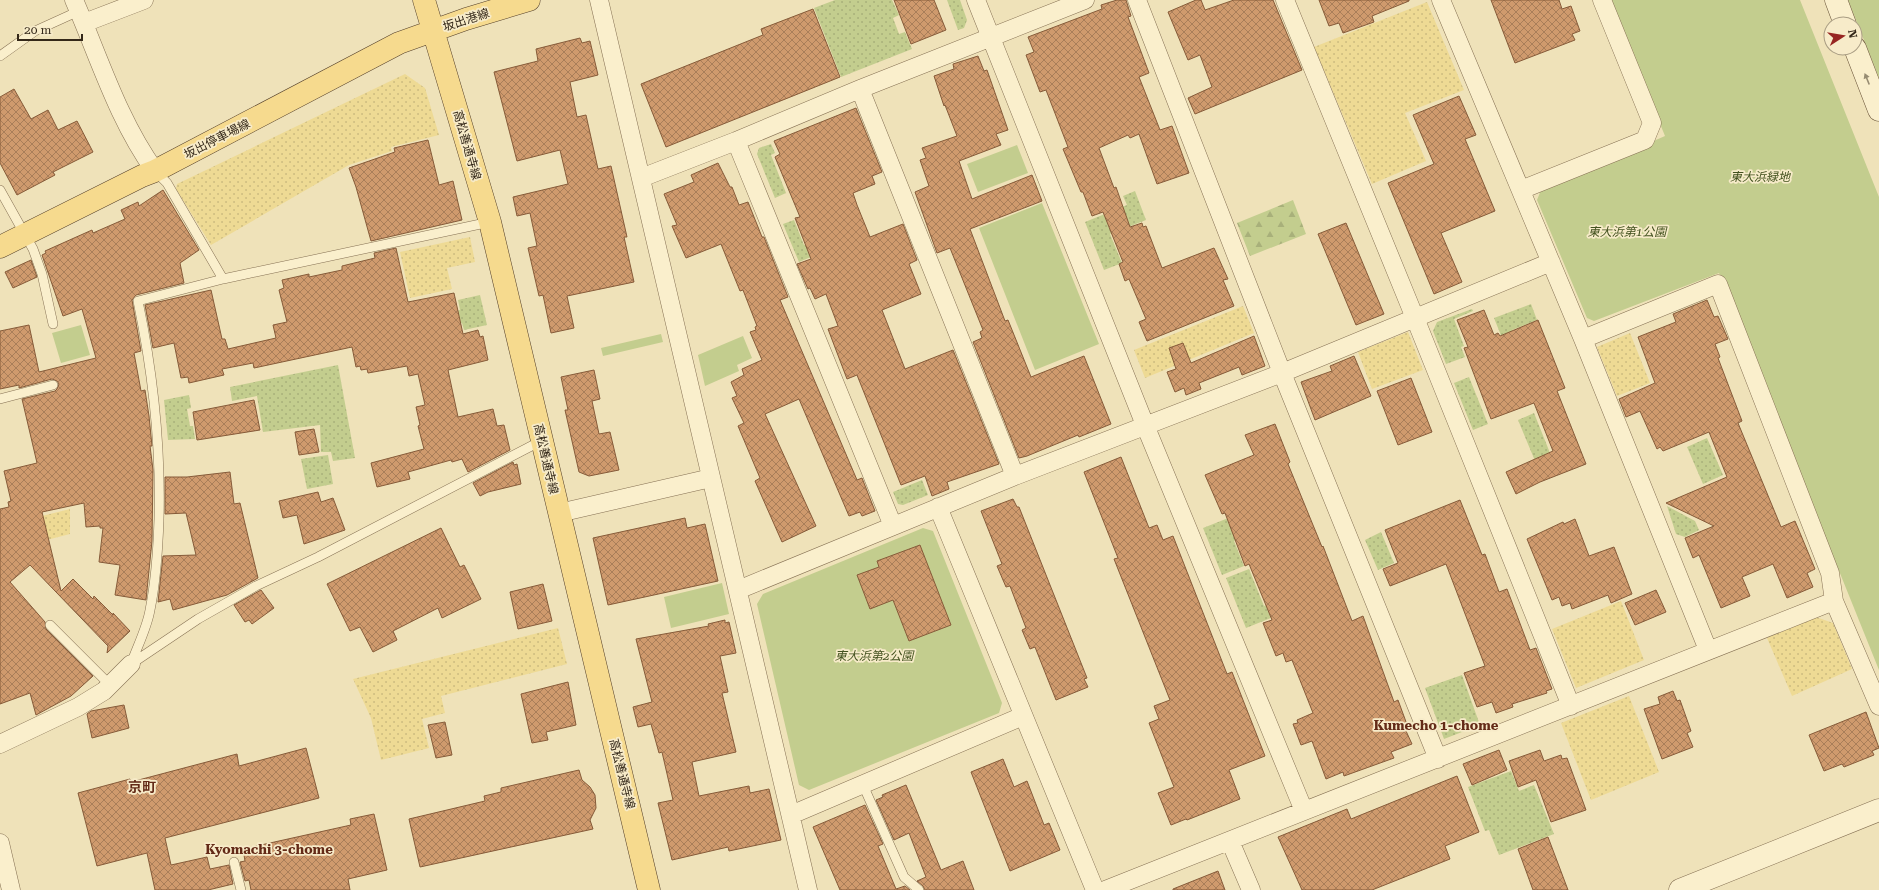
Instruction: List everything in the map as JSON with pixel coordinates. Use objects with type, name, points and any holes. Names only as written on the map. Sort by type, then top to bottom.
[{"type":"main road","name":"坂出港線","points":[[424,0],[434,31],[518,2]]},
{"type":"main road","name":"坂出停車場線","points":[[0,247],[24,233],[155,170],[399,44],[434,31]]},
{"type":"main road","name":"高松善通寺線","points":[[434,31],[490,222],[558,513],[650,890]]},
{"type":"street","points":[[144,0],[79,11],[105,76],[141,151],[155,170]]},
{"type":"street","points":[[599,0],[808,890]]},
{"type":"street","points":[[976,0],[1145,425],[1304,811]]},
{"type":"street","points":[[641,178],[736,141],[991,36],[1085,0]]},
{"type":"street","points":[[1137,0],[1282,373],[1438,759]]},
{"type":"street","points":[[1285,0],[1416,318],[1571,706]]},
{"type":"street","points":[[1441,0],[1583,339],[1708,650]]},
{"type":"street","points":[[1521,190],[1645,140],[1652,123],[1602,0]]},
{"type":"street","points":[[1836,0],[1842,16]]},
{"type":"street","points":[[1858,56],[1879,110]]},
{"type":"street","points":[[860,89],[1015,476]]},
{"type":"street","points":[[736,141],[894,526]]},
{"type":"street","points":[[738,590],[1015,476],[1282,373],[1551,262]]},
{"type":"street","points":[[1583,339],[1718,284],[1828,566],[1834,600],[1879,706]]},
{"type":"street","points":[[558,513],[711,478]]},
{"type":"street","points":[[938,507],[1095,890]]},
{"type":"street","points":[[1105,890],[1438,759],[1834,600]]},
{"type":"street","points":[[0,744],[78,706],[104,691],[131,664]]},
{"type":"street","points":[[791,815],[1024,716]]},
{"type":"street","points":[[1680,890],[1879,810]]},
{"type":"street","points":[[1230,840],[1250,890]]},
{"type":"street","points":[[0,844],[11,890]]},
{"type":"lane","points":[[0,56],[35,31],[79,11]]},
{"type":"lane","points":[[155,170],[167,183],[222,279]]},
{"type":"lane","points":[[0,190],[33,249],[42,274],[53,324]]},
{"type":"lane","points":[[131,664],[150,611],[158,549],[160,475],[155,405],[146,339],[138,301],[222,279],[490,222]]},
{"type":"lane","points":[[0,399],[53,385]]},
{"type":"lane","points":[[131,664],[198,619],[256,586],[318,557],[542,441]]},
{"type":"lane","points":[[50,625],[110,685]]},
{"type":"lane","points":[[863,785],[904,877],[919,890]]},
{"type":"lane","points":[[234,862],[241,890]]},
{"type":"green space","points":[[835,0],[892,0],[899,15],[893,18],[899,34],[905,32],[912,49],[841,77],[814,8]]},
{"type":"green space","points":[[947,0],[960,0],[967,20],[964,28],[958,30]]},
{"type":"green space","name":"東大浜緑地","points":[[1610,0],[1800,0],[1879,197],[1879,670],[1719,273],[1594,321],[1587,318],[1537,200],[1541,190],[1665,136]]},
{"type":"green space","points":[[1848,0],[1879,0],[1879,78],[1863,38],[1863,16],[1854,16]]},
{"type":"green space","points":[[771,144],[775,153],[771,155],[786,193],[775,198],[757,154],[759,148]]},
{"type":"green space","points":[[1017,145],[1028,173],[978,192],[967,164]]},
{"type":"green space","points":[[1135,191],[1146,220],[1110,234],[1122,263],[1104,270],[1085,222],[1127,205],[1123,196]]},
{"type":"green space","points":[[1293,200],[1306,234],[1250,256],[1237,223]]},
{"type":"green space","points":[[1042,203],[1099,344],[1035,370],[979,228]]},
{"type":"green space","points":[[794,220],[804,245],[813,242],[818,254],[799,262],[783,224]]},
{"type":"green space","points":[[480,295],[487,325],[464,330],[462,323],[438,328],[435,315],[460,310],[458,300]]},
{"type":"green space","points":[[1531,304],[1537,320],[1512,330],[1539,399],[1510,358],[1494,318]]},
{"type":"green space","points":[[1472,309],[1473,311],[1454,319],[1464,346],[1461,347],[1465,357],[1446,364],[1433,331],[1437,322]]},
{"type":"green space","points":[[81,325],[90,355],[61,363],[52,333]]},
{"type":"green space","points":[[661,334],[663,342],[603,356],[601,348]]},
{"type":"green space","points":[[743,336],[752,358],[737,365],[739,371],[705,386],[698,355]]},
{"type":"green space","points":[[338,365],[355,458],[333,461],[331,452],[321,452],[320,425],[263,432],[257,396],[232,401],[230,387]]},
{"type":"green space","points":[[1469,377],[1488,424],[1473,430],[1454,383]]},
{"type":"green space","points":[[189,395],[191,408],[187,409],[190,426],[193,426],[195,439],[168,440],[164,400]]},
{"type":"green space","points":[[1534,413],[1558,473],[1543,480],[1518,420]]},
{"type":"green space","points":[[1707,438],[1723,475],[1703,484],[1687,447]]},
{"type":"green space","points":[[328,455],[333,484],[307,489],[301,459]]},
{"type":"green space","points":[[922,480],[928,495],[903,505],[898,504],[893,492]]},
{"type":"green space","points":[[1667,506],[1695,521],[1699,530],[1685,537],[1676,534]]},
{"type":"green space","points":[[1236,515],[1239,539],[1234,541],[1244,566],[1222,575],[1203,528]]},
{"type":"green space","name":"東大浜第2公園","points":[[923,528],[933,531],[1002,703],[999,713],[809,790],[799,785],[757,604],[763,594]]},
{"type":"green space","points":[[1381,532],[1394,563],[1378,570],[1365,540]]},
{"type":"green space","points":[[1249,569],[1264,606],[1272,603],[1276,616],[1246,628],[1226,578]]},
{"type":"green space","points":[[722,583],[729,614],[671,628],[664,597]]},
{"type":"green space","points":[[1462,675],[1480,725],[1444,739],[1425,688]]},
{"type":"green space","points":[[1511,771],[1519,791],[1534,785],[1554,834],[1499,855],[1489,830],[1485,831],[1468,787]]},
{"type":"sand","points":[[1427,2],[1464,90],[1405,113],[1426,161],[1372,184],[1314,47]]},
{"type":"sand","points":[[405,74],[425,88],[439,135],[391,147],[392,151],[349,165],[211,245],[176,189],[177,184]]},
{"type":"sand","points":[[470,237],[475,262],[447,268],[452,289],[410,298],[400,252]]},
{"type":"sand","points":[[1243,306],[1254,333],[1145,378],[1134,350]]},
{"type":"sand","points":[[1408,332],[1423,370],[1372,389],[1358,352]]},
{"type":"sand","points":[[1630,333],[1650,383],[1617,396],[1597,347]]},
{"type":"sand","points":[[70,509],[70,534],[39,542],[34,518]]},
{"type":"sand","points":[[1621,601],[1644,660],[1576,688],[1552,629]]},
{"type":"sand","points":[[1816,617],[1833,623],[1852,669],[1792,696],[1767,638]]},
{"type":"sand","points":[[558,628],[567,664],[441,696],[445,713],[422,719],[429,748],[381,760],[371,718],[353,679]]},
{"type":"sand","points":[[1629,696],[1659,772],[1591,800],[1561,723]]},
{"type":"building","points":[[894,0],[934,0],[946,30],[911,44]]},
{"type":"building","points":[[1117,0],[1126,0],[1131,16],[1128,17],[1149,73],[1139,77],[1160,130],[1172,126],[1189,173],[1157,184],[1139,134],[1130,138],[1128,135],[1099,148],[1114,188],[1116,187],[1130,227],[1142,223],[1143,227],[1146,226],[1162,268],[1214,248],[1228,279],[1223,280],[1234,306],[1147,341],[1139,322],[1146,319],[1129,279],[1125,281],[1119,264],[1123,262],[1103,212],[1092,216],[1083,192],[1081,192],[1063,149],[1068,147],[1046,90],[1040,92],[1026,55],[1034,52],[1028,37],[1102,9],[1101,5]]},
{"type":"building","points":[[1196,0],[1201,0],[1205,10],[1234,0],[1273,0],[1302,70],[1195,114],[1188,98],[1212,87],[1200,55],[1188,60],[1168,12]]},
{"type":"building","points":[[1319,0],[1409,1],[1372,16],[1374,22],[1343,33],[1339,23],[1329,26]]},
{"type":"building","points":[[1491,0],[1559,0],[1562,9],[1571,6],[1580,31],[1572,34],[1575,40],[1515,63]]},
{"type":"building","points":[[813,9],[840,77],[666,147],[641,84],[763,35],[761,29]]},
{"type":"building","points":[[580,38],[582,43],[590,41],[598,75],[570,82],[577,117],[586,115],[598,169],[611,166],[627,237],[624,237],[634,282],[567,296],[574,328],[551,333],[543,295],[539,296],[528,248],[537,246],[530,213],[517,216],[513,197],[568,184],[560,150],[517,161],[494,72],[538,61],[536,49]]},
{"type":"building","points":[[978,56],[984,71],[987,70],[1008,130],[996,134],[1001,145],[959,161],[972,199],[1032,175],[1042,201],[970,229],[1005,321],[1008,320],[1031,377],[1084,356],[1111,424],[1019,458],[973,342],[982,338],[980,332],[983,330],[950,248],[937,253],[915,192],[929,186],[920,160],[926,158],[922,148],[957,136],[945,105],[944,106],[934,76],[954,69],[953,64]]},
{"type":"building","points":[[14,89],[31,119],[48,110],[58,130],[77,121],[93,152],[53,172],[55,175],[17,195],[0,163],[0,97]]},
{"type":"building","points":[[1459,96],[1476,135],[1465,139],[1495,211],[1441,233],[1462,282],[1434,294],[1388,183],[1434,164],[1413,115]]},
{"type":"building","points":[[856,108],[882,172],[872,176],[875,184],[853,193],[857,205],[870,237],[903,224],[917,260],[909,264],[921,294],[882,310],[905,369],[953,350],[999,464],[947,482],[949,489],[932,496],[925,476],[901,485],[857,375],[847,379],[828,329],[838,326],[826,294],[815,299],[810,288],[808,289],[797,264],[811,259],[795,218],[800,217],[775,157],[780,154],[774,141]]},
{"type":"building","points":[[428,140],[439,185],[453,181],[462,220],[371,241],[356,187],[349,168],[395,152],[394,148]]},
{"type":"building","points":[[718,163],[730,187],[732,187],[739,205],[748,202],[762,237],[764,237],[788,297],[780,300],[857,480],[862,478],[875,511],[862,516],[860,512],[849,516],[799,399],[765,414],[816,526],[782,542],[755,481],[760,478],[738,426],[744,423],[732,398],[737,396],[731,382],[744,375],[742,369],[762,360],[750,332],[756,330],[755,327],[757,326],[743,290],[740,291],[721,244],[686,258],[672,226],[677,225],[664,194],[694,182],[691,175]]},
{"type":"building","points":[[163,190],[199,250],[180,263],[184,283],[136,295],[132,300],[141,351],[134,353],[141,391],[145,390],[152,446],[150,446],[153,470],[152,541],[146,600],[115,595],[120,565],[99,562],[103,528],[100,528],[100,526],[86,527],[84,503],[42,512],[61,591],[73,579],[93,599],[94,596],[113,615],[113,613],[130,631],[107,653],[108,646],[30,565],[10,582],[45,622],[46,629],[93,676],[71,696],[36,715],[30,693],[0,704],[0,509],[9,507],[8,502],[11,501],[4,471],[37,463],[22,399],[55,391],[59,384],[57,381],[52,379],[19,388],[19,385],[0,389],[0,331],[29,325],[39,372],[96,358],[82,309],[63,316],[42,255],[46,253],[45,251],[92,230],[93,233],[125,219],[121,210],[138,202],[139,206]]},
{"type":"building","points":[[1346,223],[1384,314],[1356,325],[1318,234]]},
{"type":"building","points":[[396,248],[408,302],[454,293],[463,334],[478,330],[480,337],[483,336],[488,360],[448,370],[458,417],[493,409],[497,426],[504,425],[510,450],[468,472],[462,459],[452,462],[451,460],[408,472],[410,479],[377,487],[371,463],[424,449],[418,426],[420,425],[416,407],[425,405],[418,374],[409,376],[407,366],[368,373],[367,369],[361,370],[360,366],[356,367],[352,347],[254,368],[253,363],[222,369],[224,375],[189,383],[188,377],[181,378],[174,343],[153,348],[145,305],[211,290],[222,339],[225,339],[228,349],[276,338],[273,325],[287,322],[279,290],[284,288],[282,280],[309,274],[309,277],[342,270],[342,266],[375,258],[374,253]]},
{"type":"building","points":[[31,260],[37,277],[13,288],[5,272]]},
{"type":"building","points":[[1707,300],[1714,317],[1718,316],[1728,339],[1715,344],[1720,357],[1718,358],[1742,421],[1738,423],[1781,527],[1795,521],[1815,569],[1807,573],[1813,587],[1787,598],[1773,564],[1742,577],[1750,596],[1721,608],[1699,555],[1693,558],[1685,538],[1714,526],[1666,503],[1727,477],[1709,432],[1663,451],[1660,447],[1657,449],[1640,411],[1626,417],[1619,399],[1655,383],[1638,337],[1676,322],[1673,314]]},
{"type":"building","points":[[1484,310],[1494,335],[1498,333],[1500,336],[1538,320],[1565,388],[1557,391],[1586,464],[1540,482],[1516,494],[1506,472],[1553,451],[1534,403],[1491,419],[1464,348],[1468,347],[1457,320]]},
{"type":"building","points":[[1254,336],[1265,366],[1242,375],[1239,367],[1199,383],[1201,389],[1186,395],[1184,388],[1175,392],[1167,372],[1176,369],[1169,348],[1183,343],[1191,363]]},
{"type":"building","points":[[1354,356],[1371,396],[1315,420],[1301,382],[1332,371],[1330,366]]},
{"type":"building","points":[[594,370],[600,399],[592,401],[599,434],[610,432],[619,470],[589,476],[579,472],[565,410],[568,410],[561,377]]},
{"type":"building","points":[[1411,378],[1432,432],[1398,445],[1377,391]]},
{"type":"building","points":[[254,400],[260,430],[197,440],[193,412]]},
{"type":"building","points":[[1275,424],[1290,462],[1288,464],[1322,547],[1323,546],[1352,621],[1363,616],[1394,702],[1398,700],[1409,730],[1406,731],[1412,744],[1391,752],[1394,758],[1344,776],[1343,772],[1326,779],[1312,741],[1301,745],[1293,724],[1298,723],[1297,720],[1313,713],[1292,660],[1286,662],[1283,653],[1276,656],[1263,623],[1272,620],[1249,564],[1245,566],[1225,513],[1222,514],[1205,475],[1254,455],[1245,435]]},
{"type":"building","points":[[314,429],[319,452],[299,455],[295,432]]},
{"type":"building","points":[[1121,457],[1149,528],[1157,525],[1163,540],[1173,536],[1227,674],[1232,672],[1265,756],[1229,770],[1240,799],[1171,825],[1158,793],[1174,787],[1149,723],[1159,719],[1154,706],[1170,700],[1114,559],[1118,558],[1084,472]]},
{"type":"building","points":[[513,462],[514,465],[517,464],[521,484],[488,492],[480,496],[473,483]]},
{"type":"building","points":[[230,472],[234,504],[240,503],[258,578],[227,595],[173,610],[170,599],[158,602],[163,556],[196,555],[186,513],[165,514],[165,477],[187,477]]},
{"type":"building","points":[[318,492],[321,502],[333,498],[345,530],[304,544],[297,515],[283,518],[279,501]]},
{"type":"building","points":[[1013,499],[1017,507],[1019,507],[1087,678],[1084,679],[1088,687],[1056,700],[1035,647],[1030,649],[1022,630],[1026,628],[1010,586],[1006,587],[997,566],[1002,564],[981,511]]},
{"type":"building","points":[[1460,500],[1482,555],[1485,554],[1499,592],[1507,589],[1530,650],[1536,648],[1552,689],[1546,691],[1547,693],[1512,704],[1513,707],[1496,713],[1492,702],[1477,707],[1464,673],[1485,666],[1446,564],[1390,586],[1383,569],[1398,563],[1385,530]]},
{"type":"building","points":[[685,518],[687,528],[705,524],[718,581],[608,605],[593,538]]},
{"type":"building","points":[[1575,519],[1589,556],[1614,547],[1632,594],[1611,603],[1608,595],[1572,609],[1570,603],[1562,606],[1559,597],[1552,600],[1527,539],[1563,522],[1564,524]]},
{"type":"building","points":[[441,528],[460,567],[464,565],[481,599],[442,618],[438,608],[393,631],[397,640],[373,652],[360,627],[350,631],[327,584]]},
{"type":"building","points":[[920,545],[951,625],[909,641],[893,600],[870,609],[857,575],[879,567],[877,561]]},
{"type":"building","points":[[543,584],[552,621],[518,629],[510,592]]},
{"type":"building","points":[[261,590],[274,608],[252,624],[249,620],[245,622],[234,605]]},
{"type":"building","points":[[1656,590],[1666,612],[1635,625],[1625,603]]},
{"type":"building","points":[[725,620],[725,623],[729,622],[736,653],[720,656],[728,692],[722,693],[736,752],[692,762],[699,796],[749,786],[750,793],[769,789],[781,840],[729,851],[728,847],[672,860],[658,803],[673,800],[662,752],[659,753],[651,724],[638,727],[633,707],[652,702],[636,639],[709,626],[708,624]]},
{"type":"building","points":[[568,682],[576,725],[546,732],[548,740],[532,743],[521,694]]},
{"type":"building","points":[[1673,691],[1677,701],[1680,700],[1691,731],[1687,733],[1693,747],[1662,759],[1644,709],[1660,704],[1658,697]]},
{"type":"building","points":[[124,705],[129,728],[92,738],[87,714],[91,711]]},
{"type":"building","points":[[1866,712],[1879,748],[1872,751],[1874,755],[1844,767],[1842,764],[1824,771],[1809,735]]},
{"type":"building","points":[[445,722],[452,755],[436,758],[428,725]]},
{"type":"building","points":[[306,748],[319,798],[165,838],[171,865],[207,857],[210,869],[229,865],[233,884],[208,890],[155,890],[147,853],[97,866],[78,793],[130,779],[131,782],[237,754],[239,766]]},
{"type":"building","points":[[1499,750],[1507,770],[1472,785],[1463,764]]},
{"type":"building","points":[[1540,750],[1544,761],[1561,755],[1562,759],[1567,758],[1586,810],[1551,822],[1536,780],[1518,787],[1509,761]]},
{"type":"building","points":[[1003,759],[1014,787],[1027,781],[1044,825],[1049,823],[1060,850],[1010,871],[971,772]]},
{"type":"building","points":[[579,770],[582,780],[590,787],[595,795],[596,808],[590,820],[593,829],[420,867],[409,819],[485,801],[484,796],[501,792],[501,788]]},
{"type":"building","points":[[1457,776],[1479,832],[1445,846],[1450,859],[1372,890],[1302,890],[1278,837],[1347,809],[1351,819]]},
{"type":"building","points":[[906,785],[941,870],[963,861],[974,890],[925,890],[917,881],[926,877],[909,833],[894,840],[876,800],[883,797],[882,795]]},
{"type":"building","points":[[865,805],[883,844],[878,846],[896,889],[905,886],[910,890],[840,890],[813,827]]},
{"type":"building","points":[[374,814],[387,870],[348,879],[350,890],[251,890],[249,880],[245,881],[240,862],[245,861],[243,849],[351,825],[350,819]]},
{"type":"building","points":[[1548,837],[1568,890],[1533,890],[1518,849]]},
{"type":"building","points":[[1218,871],[1225,890],[1173,890],[1173,889]]},
{"type":"district","name":"Kumecho 1-chome","points":[[1436,725]]},
{"type":"district","name":"京町","points":[[142,787]]},
{"type":"district","name":"Kyomachi 3-chome","points":[[269,849]]},
{"type":"park label","name":"東大浜第1公園","points":[[1627,232]]}]
